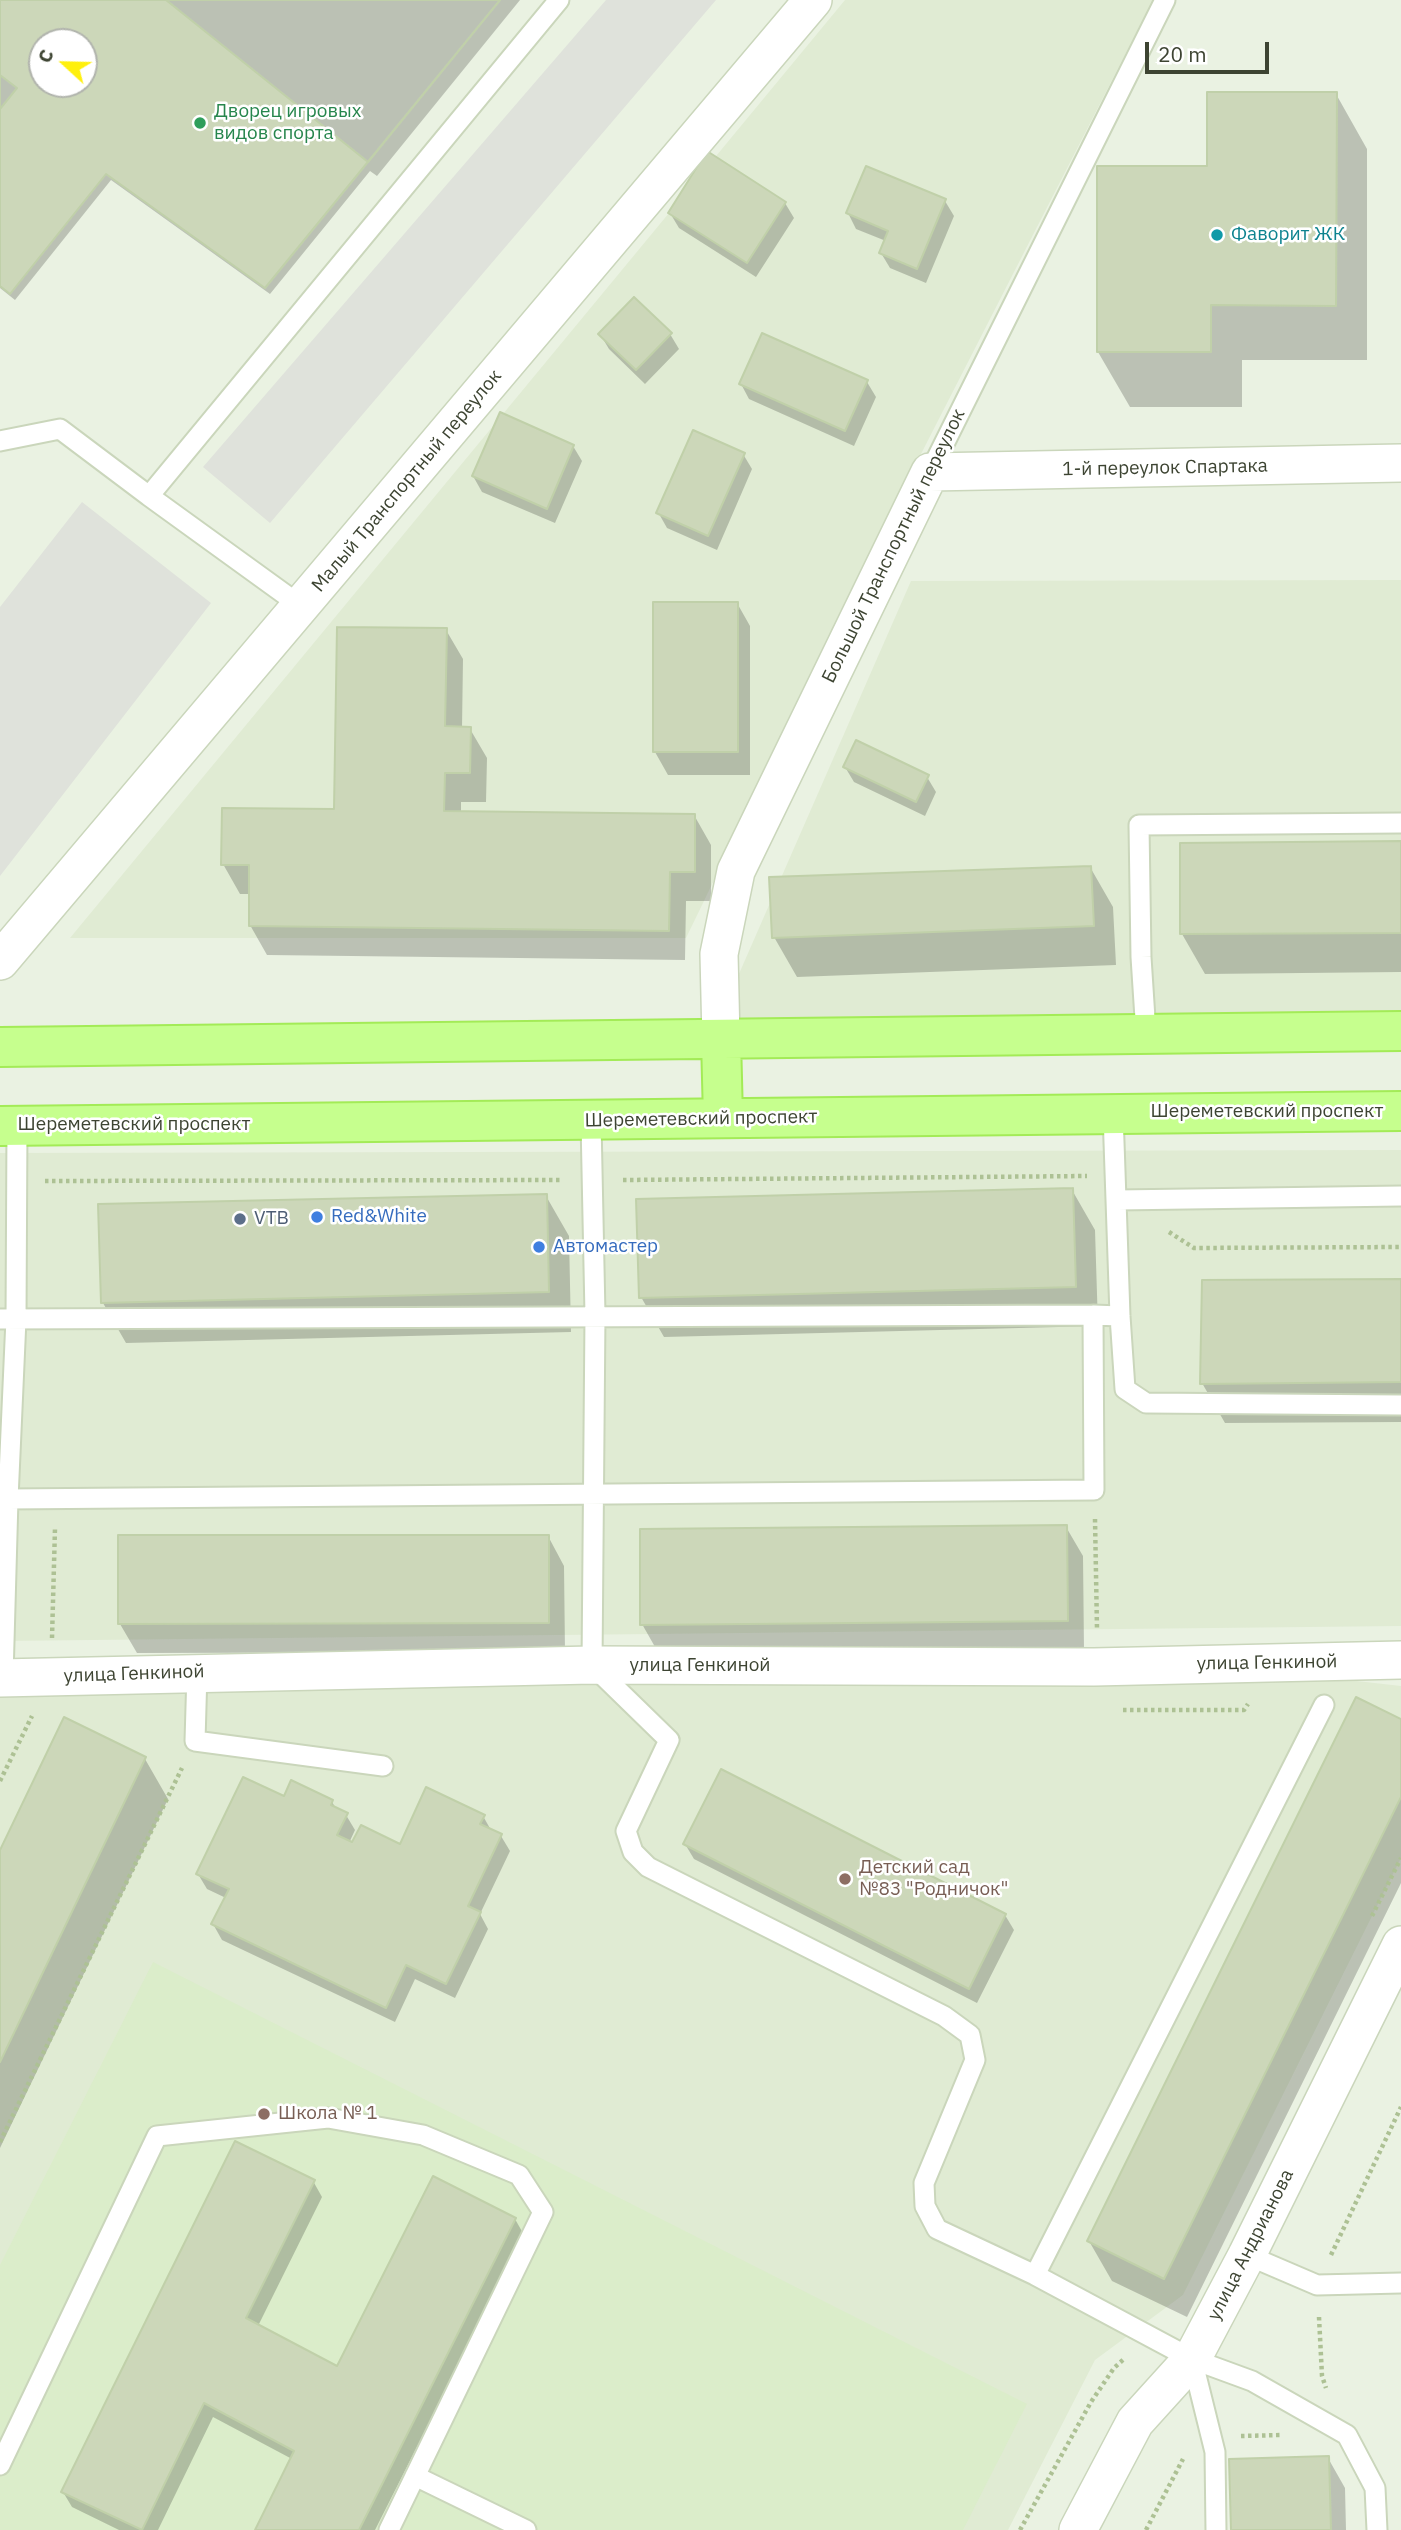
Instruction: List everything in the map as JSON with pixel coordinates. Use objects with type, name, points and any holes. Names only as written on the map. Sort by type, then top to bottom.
[{"type":"main road","points":[[0,1047],[1401,1031]]},
{"type":"main road","name":"Большой Транспортный переулок","points":[[720,1038],[723,1118]]},
{"type":"main road","name":"Шереметевский проспект","points":[[9,1126],[1401,1111]]},
{"type":"street","name":"Малый Транспортный переулок","points":[[0,961],[813,0]]},
{"type":"street","name":"1-й переулок Спартака","points":[[930,472],[1401,463]]},
{"type":"street","name":"Большой Транспортный переулок","points":[[720,1038],[719,954],[736,871],[930,472]]},
{"type":"street","name":"улица Генкиной","points":[[2,1678],[592,1665],[1094,1667],[1401,1660]]},
{"type":"street","name":"улица Андрианова","points":[[1078,2530],[1135,2422],[1192,2359],[1247,2255],[1401,1945]]},
{"type":"lane","points":[[149,496],[559,0]]},
{"type":"lane","name":"Большой Транспортный переулок","points":[[930,472],[1165,0]]},
{"type":"lane","points":[[0,442],[60,429],[301,606]]},
{"type":"lane","points":[[1146,1034],[1141,957],[1139,825],[1401,824]]},
{"type":"lane","points":[[1113,1113],[1125,1389],[1146,1403],[1401,1405]]},
{"type":"lane","points":[[591,1121],[595,1315],[592,1665],[669,1740],[626,1832],[633,1852],[648,1867],[944,2016],[970,2035],[975,2060],[924,2183],[925,2206],[937,2230],[1035,2275],[1192,2359],[1252,2381],[1346,2435],[1375,2488],[1377,2530]]},
{"type":"lane","points":[[2,1678],[8,1499],[8,1319],[16,1181],[9,1126]]},
{"type":"lane","points":[[1117,1200],[1401,1196]]},
{"type":"lane","points":[[8,1319],[595,1315],[1120,1316]]},
{"type":"lane","points":[[8,1499],[1094,1490],[1093,1315]]},
{"type":"lane","points":[[197,1672],[195,1741],[383,1766]]},
{"type":"lane","points":[[1035,2275],[1324,1705]]},
{"type":"lane","points":[[0,2465],[157,2136],[328,2118],[424,2135],[519,2175],[543,2212],[389,2530]]},
{"type":"lane","points":[[1247,2255],[1317,2286],[1401,2283]]},
{"type":"lane","points":[[1192,2359],[1215,2452],[1216,2530]]},
{"type":"lane","points":[[415,2476],[526,2530]]},
{"type":"path","points":[[16,1181],[1089,1176],[1117,1200],[1194,1248],[1401,1247]]},
{"type":"path","points":[[1094,1490],[1097,1633]]},
{"type":"path","points":[[52,1644],[56,1498]]},
{"type":"path","points":[[0,2142],[183,1766]]},
{"type":"path","points":[[1370,1920],[1401,1858]]},
{"type":"path","points":[[1146,2530],[1189,2446],[1211,2436],[1346,2435],[1322,2376],[1317,2286],[1401,2107]]},
{"type":"path","points":[[1020,2530],[1091,2402],[1114,2368],[1151,2337]]},
{"type":"shaded area","points":[[606,0],[716,0],[270,523],[203,467]]},
{"type":"shaded area","points":[[845,0],[1153,0],[922,452],[686,938],[70,938]]},
{"type":"shaded area","points":[[82,502],[211,603],[0,876],[0,607]]},
{"type":"shaded area","points":[[1401,580],[1401,1031],[710,1040],[911,581]]},
{"type":"shaded area","points":[[1401,1150],[1401,1626],[0,1641],[0,1153]]},
{"type":"shaded area","points":[[1339,1679],[1401,1686],[1401,1858],[1183,2295],[1095,2360],[1008,2530],[0,2530],[0,1680],[1261,1683]]},
{"type":"shaded area","name":"Школа № 1","points":[[153,1962],[1027,2404],[963,2530],[0,2530],[0,2265]]},
{"type":"building","name":"Дворец игровых видов спорта","points":[[0,0],[500,0],[265,288],[106,174],[10,294],[0,286]]},
{"type":"building","name":"Дворец игровых видов спорта","points":[[166,0],[500,0],[368,162]]},
{"type":"building","points":[[0,75],[17,88],[0,109]]},
{"type":"building","name":"Фаворит ЖК","points":[[1207,92],[1337,92],[1336,306],[1211,305],[1211,352],[1097,352],[1097,166],[1207,166]]},
{"type":"building","points":[[707,151],[786,202],[747,263],[668,213]]},
{"type":"building","points":[[866,166],[946,199],[917,269],[879,253],[888,231],[846,213]]},
{"type":"building","points":[[634,297],[672,333],[636,370],[598,334]]},
{"type":"building","points":[[762,333],[868,380],[845,431],[739,384]]},
{"type":"building","points":[[500,412],[574,445],[547,509],[472,476]]},
{"type":"building","points":[[693,430],[745,453],[708,536],[656,513]]},
{"type":"building","points":[[653,602],[738,602],[738,752],[653,752]]},
{"type":"building","points":[[337,627],[447,628],[445,726],[471,727],[470,773],[445,773],[444,811],[695,814],[695,872],[670,872],[669,931],[249,926],[249,865],[221,865],[222,808],[334,809]]},
{"type":"building","points":[[856,740],[929,775],[916,802],[843,767]]},
{"type":"building","points":[[1401,841],[1401,933],[1180,934],[1180,843]]},
{"type":"building","points":[[1091,866],[1094,926],[772,938],[769,877]]},
{"type":"building","points":[[1073,1188],[1076,1287],[639,1298],[636,1199]]},
{"type":"building","points":[[547,1194],[549,1292],[101,1303],[98,1204]]},
{"type":"building","points":[[1401,1279],[1401,1382],[1200,1384],[1202,1280]]},
{"type":"building","points":[[1067,1525],[1068,1621],[640,1625],[640,1529]]},
{"type":"building","points":[[118,1535],[549,1535],[549,1623],[118,1624]]},
{"type":"building","points":[[1356,1697],[1401,1719],[1401,1797],[1164,2279],[1087,2241]]},
{"type":"building","points":[[64,1717],[146,1757],[0,2062],[0,1850]]},
{"type":"building","name":"Детский сад №83 \"Родничок\"","points":[[721,1769],[1006,1914],[969,1989],[683,1844]]},
{"type":"building","points":[[243,1777],[284,1796],[291,1780],[333,1800],[331,1805],[348,1813],[337,1835],[352,1842],[361,1825],[400,1844],[426,1787],[485,1815],[480,1824],[502,1834],[468,1906],[481,1912],[446,1984],[406,1965],[386,2008],[211,1924],[229,1889],[196,1874]]},
{"type":"building","points":[[235,2141],[315,2180],[246,2318],[337,2366],[433,2176],[516,2218],[359,2530],[255,2530],[294,2451],[204,2403],[142,2530],[61,2492]]},
{"type":"building","points":[[1329,2456],[1331,2530],[1231,2530],[1229,2459]]},
{"type":"place","name":"Дворец игровых видов спорта","points":[[200,123]]},
{"type":"place","name":"Фаворит ЖК","points":[[1217,235]]},
{"type":"place","name":"Red&White","points":[[317,1217]]},
{"type":"place","name":"VTB","points":[[240,1219]]},
{"type":"place","name":"Автомастер","points":[[539,1247]]},
{"type":"place","name":"Детский сад №83 \"Родничок\"","points":[[845,1879]]},
{"type":"place","name":"Школа № 1","points":[[264,2114]]}]
